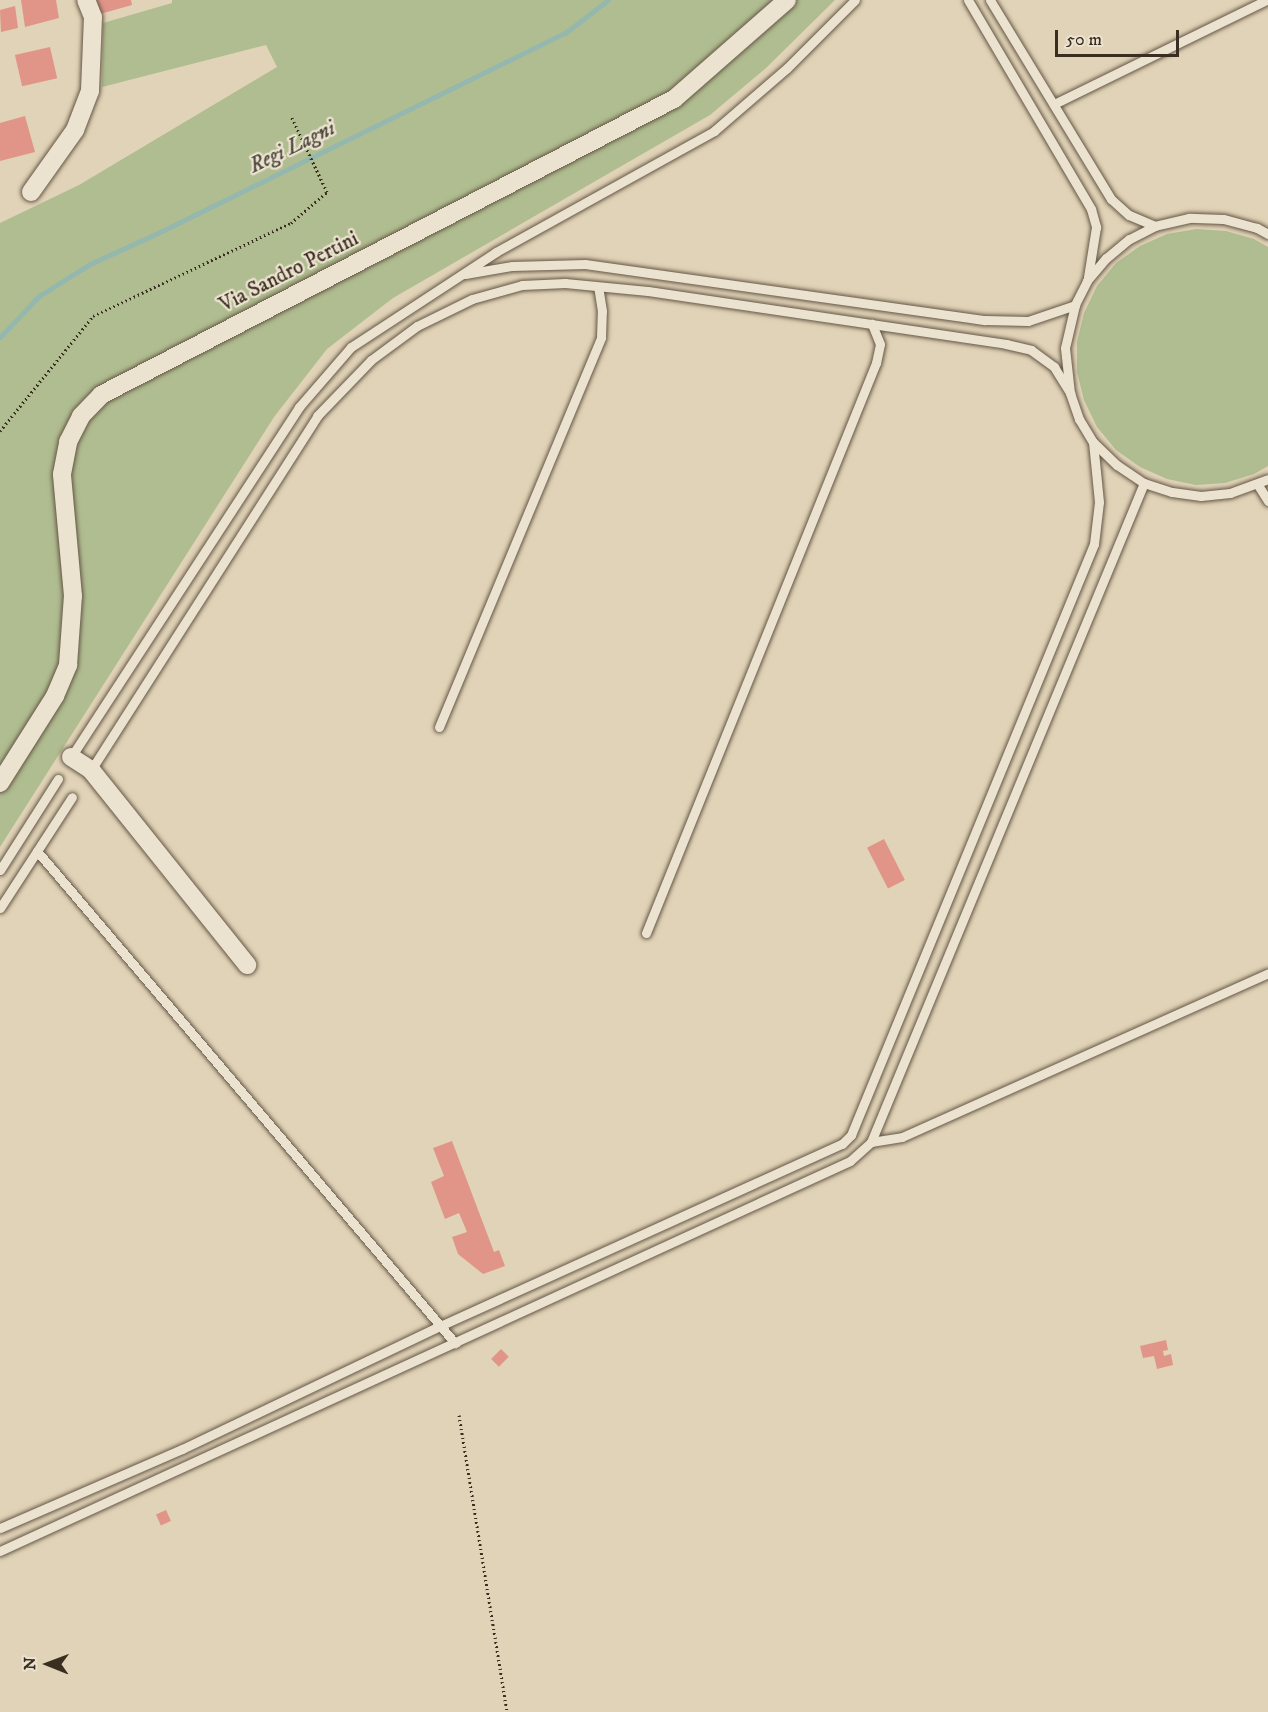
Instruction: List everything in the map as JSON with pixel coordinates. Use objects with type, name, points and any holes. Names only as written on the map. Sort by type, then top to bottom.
[{"type":"street","points":[[31,192],[75,130],[90,91],[93,17],[86,0]]},
{"type":"street","name":"Via Sandro Pertini","points":[[0,783],[55,696],[68,664],[73,596],[62,474],[68,442],[81,416],[101,395],[674,99],[787,0]]},
{"type":"street","points":[[71,757],[91,770],[247,965]]},
{"type":"lane","points":[[71,757],[299,407],[326,373],[351,347],[377,327],[496,252],[714,131],[787,68],[855,0]]},
{"type":"lane","points":[[968,0],[1091,209],[1096,227],[1087,281]]},
{"type":"lane","points":[[990,0],[1111,199],[1129,215],[1155,226]]},
{"type":"lane","points":[[1054,104],[1266,0]]},
{"type":"lane","points":[[1268,234],[1257,228],[1223,219],[1189,218],[1155,226],[1129,239],[1106,258],[1087,281],[1075,304],[1065,348],[1070,393],[1079,419],[1094,442],[1117,465],[1144,483],[1172,492],[1201,496],[1230,494],[1258,485],[1268,479]]},
{"type":"lane","points":[[460,275],[512,266],[585,264],[985,320],[1028,321],[1075,304]]},
{"type":"lane","points":[[91,770],[317,416],[370,360],[417,326],[472,299],[522,285],[565,283],[1006,344],[1031,350],[1053,367],[1070,393]]},
{"type":"lane","points":[[439,727],[601,337],[603,311],[598,286]]},
{"type":"lane","points":[[646,933],[876,363],[880,344],[872,324]]},
{"type":"lane","points":[[0,1528],[182,1449],[440,1326],[842,1144],[851,1135],[1094,544],[1099,502],[1094,442]]},
{"type":"lane","points":[[0,1551],[850,1161],[872,1142],[1144,483]]},
{"type":"lane","points":[[1258,485],[1268,501]]},
{"type":"lane","points":[[0,870],[58,779]]},
{"type":"lane","points":[[0,908],[72,797]]},
{"type":"lane","points":[[37,851],[455,1343]]},
{"type":"lane","points":[[872,1142],[902,1137],[1268,973]]},
{"type":"path","points":[[0,431],[93,316],[291,223],[327,192],[291,116]]},
{"type":"path","points":[[459,1415],[507,1712]]},
{"type":"green space","points":[[172,0],[835,0],[766,68],[710,115],[393,298],[327,349],[274,417],[0,847],[0,223],[79,185],[277,67],[266,45],[102,87],[103,23],[172,3]]},
{"type":"green space","points":[[1196,229],[1226,231],[1254,239],[1268,247],[1268,466],[1254,474],[1225,483],[1196,485],[1167,479],[1140,467],[1116,450],[1097,427],[1084,400],[1077,372],[1077,342],[1084,313],[1097,286],[1116,263],[1140,246],[1167,234]]},
{"type":"building","points":[[21,0],[56,0],[59,18],[25,27]]},
{"type":"building","points":[[97,0],[131,0],[132,5],[100,14]]},
{"type":"building","points":[[15,6],[18,28],[1,32],[0,10]]},
{"type":"building","points":[[50,47],[57,78],[22,86],[15,55]]},
{"type":"building","points":[[25,116],[35,152],[0,161],[0,123]]},
{"type":"building","points":[[884,839],[905,880],[888,889],[867,848]]},
{"type":"building","points":[[452,1141],[494,1252],[499,1250],[505,1266],[483,1274],[458,1254],[452,1237],[467,1232],[459,1213],[445,1219],[431,1182],[444,1176],[433,1148]]},
{"type":"building","points":[[1166,1340],[1168,1350],[1163,1351],[1164,1356],[1171,1354],[1173,1365],[1157,1369],[1154,1356],[1143,1358],[1140,1346]]},
{"type":"building","points":[[501,1349],[509,1357],[499,1367],[491,1359]]},
{"type":"building","points":[[166,1510],[171,1521],[161,1525],[156,1514]]},
{"type":"waterway","name":"Regi Lagni","points":[[0,337],[39,296],[90,264],[160,232],[565,33],[608,0]]}]
